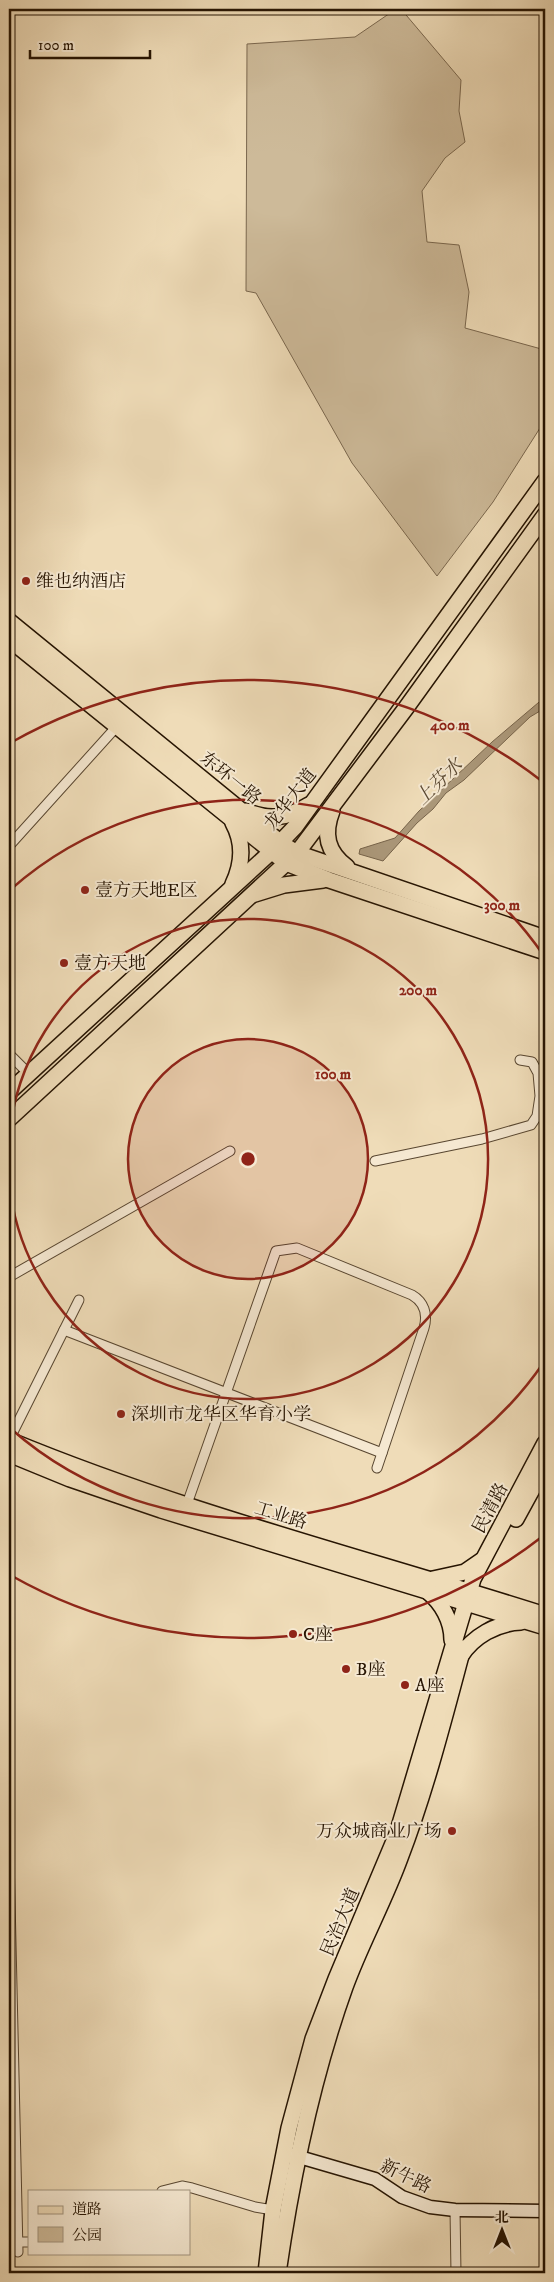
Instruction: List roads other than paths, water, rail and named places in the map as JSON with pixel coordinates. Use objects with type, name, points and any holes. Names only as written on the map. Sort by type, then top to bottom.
[{"type":"main road","name":"龙华大道","points":[[9,1092],[276,848],[312,803],[545,481]]},
{"type":"main road","points":[[9,1119],[291,858],[335,803],[545,515]]},
{"type":"main road","name":"东环一路","points":[[9,621],[121,721],[276,848],[291,858],[329,880],[545,952]]},
{"type":"main road","name":"东环一路","points":[[9,639],[121,721]]},
{"type":"main road","points":[[230,890],[237,876],[242,855],[235,814],[253,814],[274,818],[284,817],[312,803]]},
{"type":"main road","points":[[335,803],[329,819],[326,836],[331,851],[340,865]]},
{"type":"main road","name":"东环一路","points":[[291,858],[340,865],[377,880],[545,938]]},
{"type":"main road","points":[[250,896],[296,882],[329,880]]},
{"type":"main road","name":"工业路","points":[[9,1440],[72,1466],[428,1585]]},
{"type":"main road","name":"民清路","points":[[472,1598],[484,1558],[545,1443]]},
{"type":"main road","name":"工业路","points":[[9,1454],[115,1495],[472,1598],[545,1615]]},
{"type":"main road","name":"民清路","points":[[472,1598],[486,1576],[545,1466]]},
{"type":"main road","points":[[484,1558],[465,1572],[428,1585],[448,1620],[456,1654],[490,1630],[507,1624],[538,1625]]},
{"type":"main road","name":"工业路","points":[[472,1598],[538,1625]]},
{"type":"main road","name":"民治大道","points":[[266,2273],[273,2210],[346,1986],[411,1830],[472,1598]]},
{"type":"main road","name":"民治大道","points":[[278,2273],[292,2154]]},
{"type":"street","points":[[9,846],[121,721]]},
{"type":"street","points":[[9,1054],[42,1088]]},
{"type":"street","points":[[375,1161],[482,1139],[531,1125],[536,1120],[542,1085],[535,1065],[528,1060],[520,1060]]},
{"type":"street","points":[[9,1276],[230,1151]]},
{"type":"street","points":[[187,1504],[276,1251],[297,1248],[412,1295],[420,1301],[425,1309],[426,1323],[377,1468]]},
{"type":"street","points":[[9,1440],[79,1300]]},
{"type":"street","points":[[64,1330],[382,1453]]},
{"type":"street","points":[[9,1855],[18,2252]]},
{"type":"street","name":"新牛路","points":[[292,2154],[375,2179],[402,2197],[415,2203],[436,2208],[545,2211]]},
{"type":"street","points":[[166,2190],[182,2186],[273,2210]]},
{"type":"street","points":[[455,2210],[456,2273]]},
{"type":"street","points":[[18,2242],[28,2242]]},
{"type":"place","name":"维也纳酒店","points":[[26,581]]},
{"type":"place","name":"壹方天地E区","points":[[85,890]]},
{"type":"place","name":"壹方天地","points":[[64,963]]},
{"type":"place","name":"深圳市龙华区华育小学","points":[[121,1414]]},
{"type":"place","name":"C座","points":[[293,1634]]},
{"type":"place","name":"B座","points":[[346,1669]]},
{"type":"place","name":"A座","points":[[405,1685]]},
{"type":"place","name":"万众城商业广场","points":[[452,1831]]},
{"type":"water label","name":"上芬水","points":[[438,781]]}]
